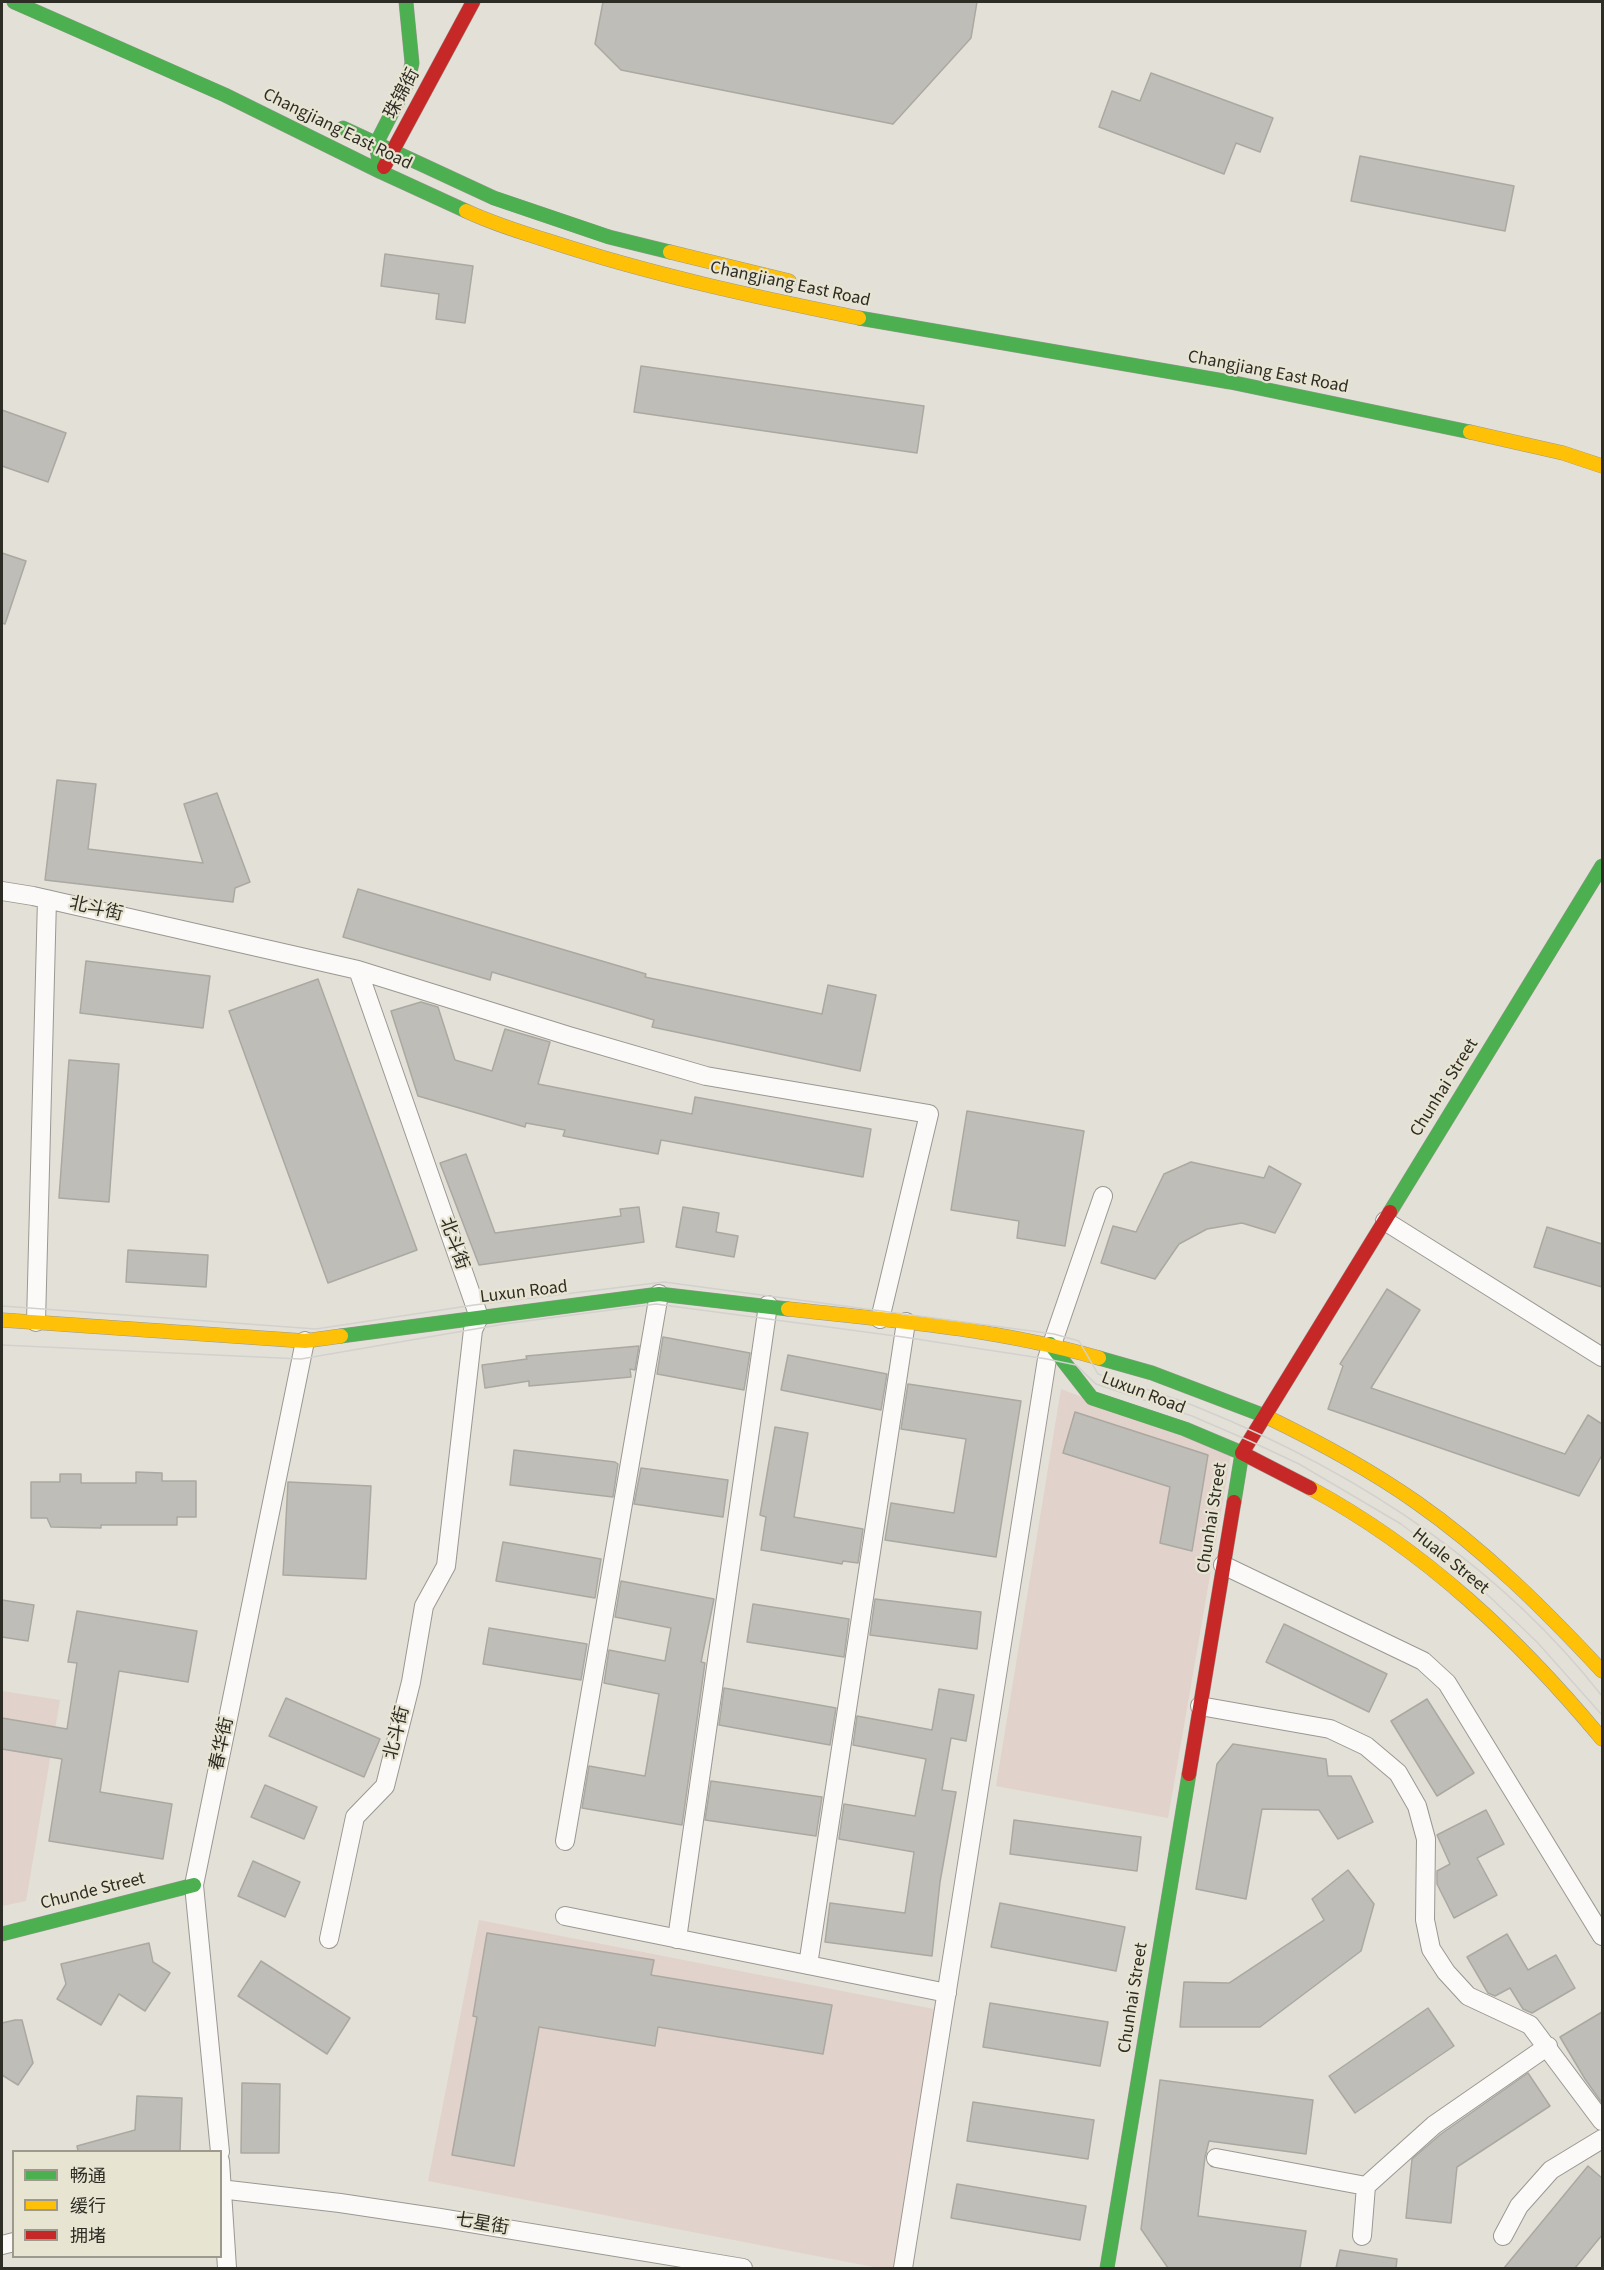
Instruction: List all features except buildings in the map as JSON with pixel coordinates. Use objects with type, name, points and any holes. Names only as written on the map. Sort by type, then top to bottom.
[{"type":"main road","name":"Changjiang East Road","points":[[14,2],[225,95],[381,172],[485,220],[603,259],[737,293],[872,321],[1230,382],[1502,439],[1563,453],[1602,466]]},
{"type":"main road","name":"珠锦街","points":[[376,144],[408,81],[412,63],[406,2]]},
{"type":"main road","name":"珠锦街","points":[[381,172],[473,2]]},
{"type":"main road","name":"Changjiang East Road","points":[[334,124],[494,198],[609,237],[797,283]]},
{"type":"main road","points":[[376,144],[381,172]]},
{"type":"main road","name":"Chunhai Street","points":[[1107,2268],[1242,1453],[1602,866]]},
{"type":"main road","name":"Luxun Road","points":[[2,1320],[305,1341],[659,1294],[906,1322],[1050,1344],[1152,1373],[1265,1416]]},
{"type":"main road","name":"Luxun Road","points":[[1050,1344],[1092,1398],[1185,1429],[1242,1453]]},
{"type":"main road","name":"Huale Street","points":[[1265,1416],[1316,1440],[1416,1502],[1466,1540],[1510,1578],[1602,1671]]},
{"type":"main road","name":"Huale Street","points":[[1242,1453],[1292,1478],[1347,1510],[1391,1537],[1438,1573],[1525,1652],[1570,1700],[1602,1739]]},
{"type":"main road","name":"Chunde Street","points":[[2,1934],[194,1885]]},
{"type":"street","name":"北斗街","points":[[2,891],[358,970],[479,1317],[473,1330],[446,1566],[424,1606],[411,1682],[385,1786],[355,1817],[329,1939]]},
{"type":"street","points":[[36,1322],[46,899]]},
{"type":"street","points":[[358,970],[706,1076],[929,1114],[880,1319]]},
{"type":"street","points":[[903,2268],[1050,1344],[1103,1197]]},
{"type":"street","points":[[1385,1221],[1602,1357]]},
{"type":"street","points":[[565,1840],[659,1294]]},
{"type":"street","points":[[678,1939],[768,1305]]},
{"type":"street","points":[[808,1965],[906,1322]]},
{"type":"street","name":"春华街","points":[[220,2150],[194,1885],[305,1341]]},
{"type":"street","points":[[1224,1565],[1423,1661],[1437,1672],[1447,1683],[1602,1936]]},
{"type":"street","points":[[1200,1706],[1330,1729],[1366,1746],[1398,1773],[1417,1806],[1426,1839],[1425,1920],[1431,1948],[1446,1972],[1468,1996],[1530,2025],[1602,2121]]},
{"type":"street","points":[[564,1916],[947,1993]]},
{"type":"street","points":[[1362,2236],[1366,2186],[1434,2125],[1548,2046]]},
{"type":"street","points":[[1503,2236],[1519,2206],[1551,2169],[1602,2139]]},
{"type":"street","points":[[1216,2158],[1366,2186]]},
{"type":"street","points":[[222,2189],[227,2268]]},
{"type":"street","name":"七星街","points":[[222,2189],[440,2218],[743,2268]]},
{"type":"shaded area","points":[[1061,1389],[1231,1454],[1168,1818],[996,1786]]},
{"type":"shaded area","points":[[2,1691],[60,1700],[26,1901],[2,1906]]},
{"type":"shaded area","points":[[479,1920],[944,2011],[893,2268],[879,2268],[428,2181]]},
{"type":"tram line","points":[[2,1306],[316,1329],[474,1305],[664,1282],[1054,1334],[1079,1341],[1098,1374],[1185,1402],[1255,1432],[1366,1491],[1419,1525],[1469,1562],[1516,1603],[1561,1648],[1602,1696]]},
{"type":"tram line","points":[[2,1345],[301,1359],[504,1324],[656,1304],[903,1337],[1076,1365],[1096,1384],[1192,1416],[1299,1464],[1401,1524],[1449,1561],[1491,1598],[1537,1642],[1602,1715]]},
{"type":"traffic: fast","points":[[14,2],[225,95],[466,211]]},
{"type":"traffic: fast","points":[[379,161],[376,144],[408,81],[412,63],[406,2]]},
{"type":"traffic: fast","points":[[343,128],[494,198],[609,237],[670,252]]},
{"type":"traffic: fast","points":[[859,318],[1230,382],[1470,432]]},
{"type":"traffic: fast","points":[[1390,1212],[1602,866]]},
{"type":"traffic: fast","points":[[341,1336],[659,1294],[788,1309]]},
{"type":"traffic: fast","points":[[1050,1344],[1092,1398],[1185,1429],[1242,1453],[1234,1502]]},
{"type":"traffic: fast","points":[[1099,1358],[1152,1373],[1265,1416]]},
{"type":"traffic: fast","points":[[1107,2268],[1189,1774]]},
{"type":"traffic: fast","points":[[2,1934],[194,1885]]},
{"type":"traffic: slow","points":[[466,211],[519,232],[628,265],[859,318]]},
{"type":"traffic: slow","points":[[670,252],[789,281]]},
{"type":"traffic: slow","points":[[1470,432],[1563,453],[1602,466]]},
{"type":"traffic: slow","points":[[788,1309],[984,1333],[1099,1358]]},
{"type":"traffic: slow","points":[[2,1320],[305,1341],[341,1336]]},
{"type":"traffic: slow","points":[[1265,1416],[1361,1467],[1441,1521],[1514,1582],[1602,1671]]},
{"type":"traffic: slow","points":[[1310,1488],[1352,1512],[1392,1539],[1468,1599],[1538,1666],[1602,1739]]},
{"type":"traffic: jam","points":[[384,167],[473,2]]},
{"type":"traffic: jam","points":[[1310,1488],[1242,1453],[1390,1212]]},
{"type":"traffic: jam","points":[[1189,1774],[1234,1502]]}]
